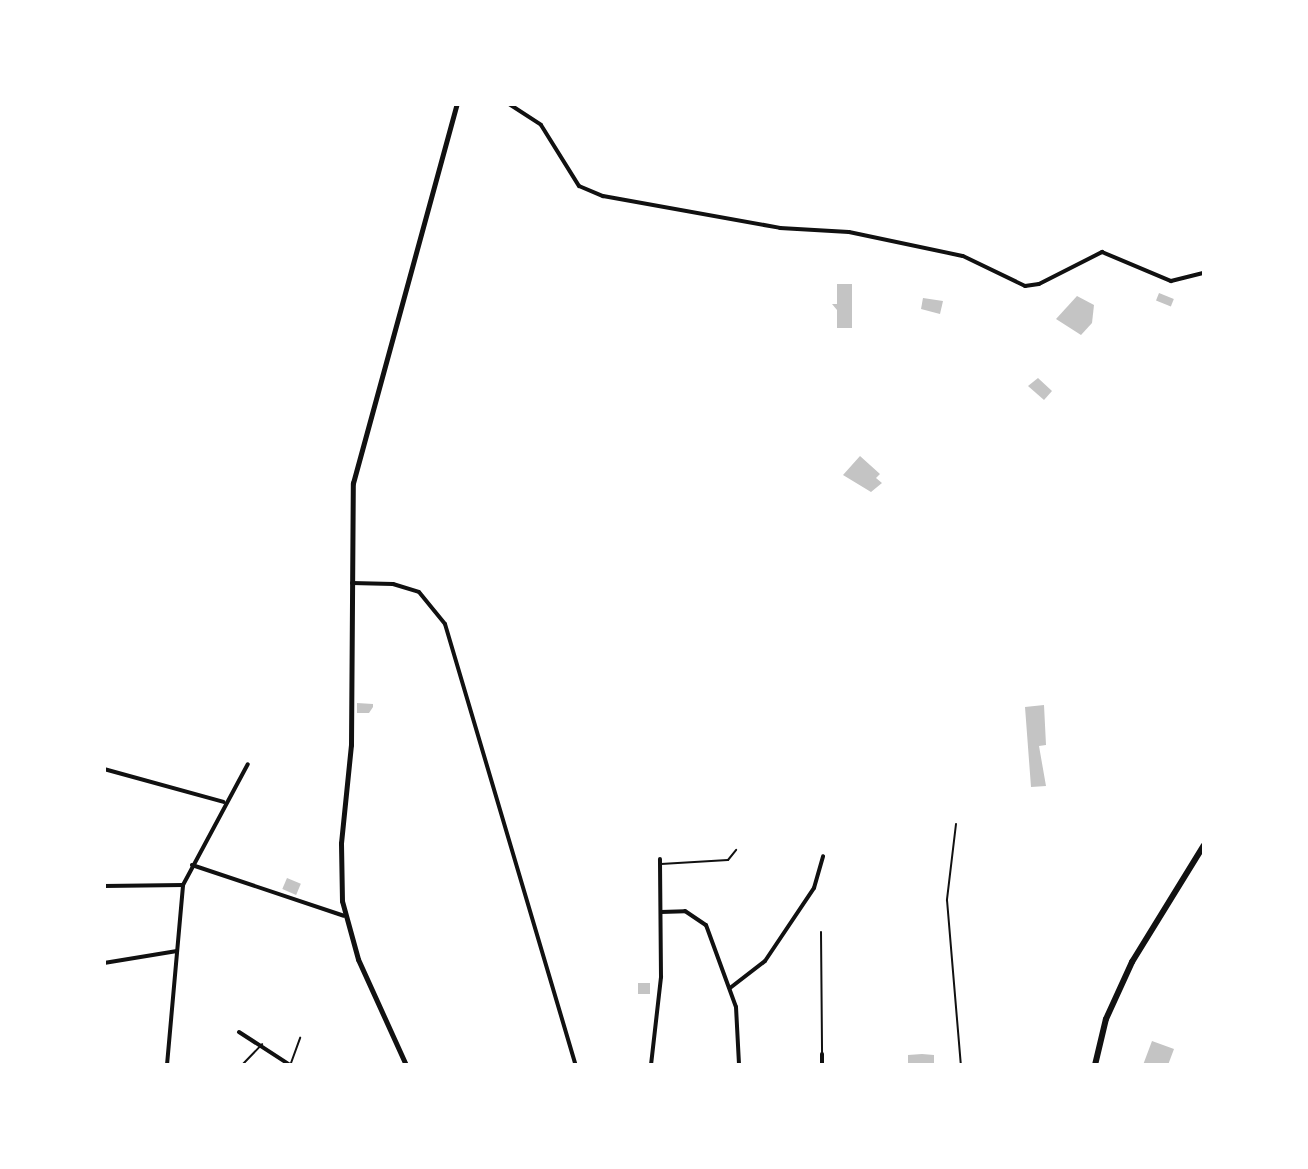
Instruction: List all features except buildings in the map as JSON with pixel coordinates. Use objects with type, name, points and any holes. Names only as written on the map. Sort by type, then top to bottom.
[{"type":"main road","points":[[1095,1065],[1106,1019],[1132,962],[1204,845]]},
{"type":"street","points":[[406,1065],[344,916],[341,843],[351,745],[352,509],[358,459],[457,104]]},
{"type":"street","points":[[509,104],[541,125],[579,186],[603,196],[780,228],[849,232],[963,256],[1025,286],[1039,284],[1102,252],[1171,281],[1204,273]]},
{"type":"street","points":[[352,583],[393,584],[419,592],[445,624],[576,1065]]},
{"type":"street","points":[[167,1065],[183,885],[224,802],[248,764]]},
{"type":"street","points":[[104,769],[224,802]]},
{"type":"street","points":[[730,988],[765,961],[814,888],[823,856]]},
{"type":"street","points":[[651,1065],[661,912],[660,862]]},
{"type":"street","points":[[192,865],[344,916]]},
{"type":"street","points":[[104,886],[183,885]]},
{"type":"street","points":[[661,912],[685,911],[700,919],[730,988],[739,1025],[739,1065]]},
{"type":"street","points":[[104,963],[177,951]]},
{"type":"street","points":[[239,1032],[262,1044],[290,1065]]},
{"type":"street","points":[[822,1054],[822,1065]]},
{"type":"lane","points":[[956,824],[947,900],[961,1065]]},
{"type":"lane","points":[[660,862],[728,860],[736,850]]},
{"type":"lane","points":[[821,932],[822,1054]]},
{"type":"lane","points":[[290,1065],[300,1038]]},
{"type":"lane","points":[[242,1065],[262,1044]]}]
